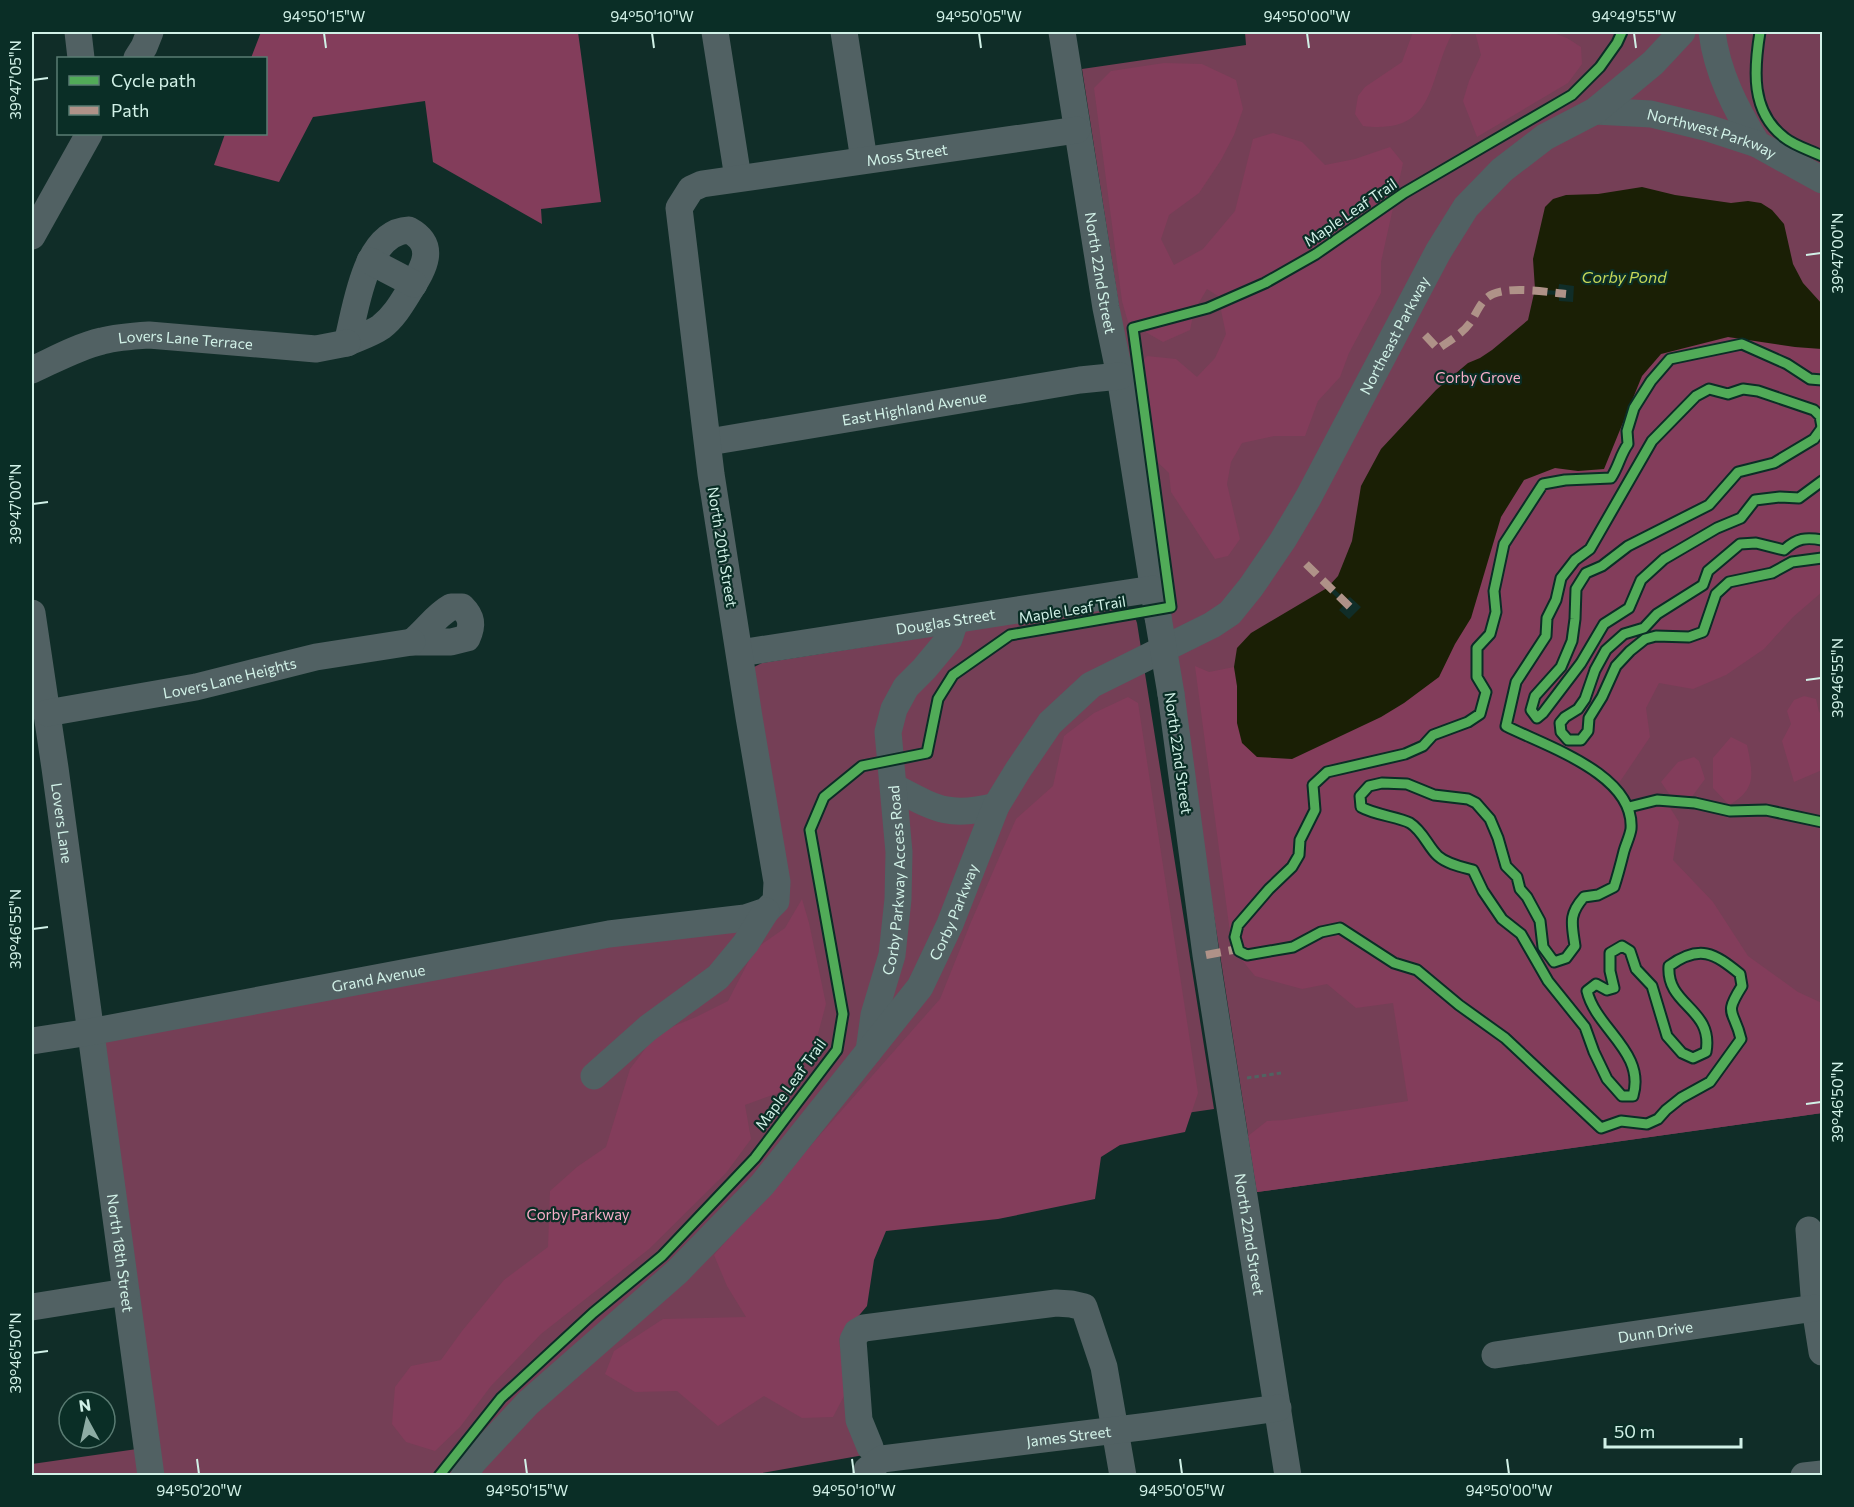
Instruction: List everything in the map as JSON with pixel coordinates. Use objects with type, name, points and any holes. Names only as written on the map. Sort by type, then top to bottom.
[{"type":"street","points":[[78,32],[81,57]]},
{"type":"street","points":[[138,57],[150,32]]},
{"type":"street","points":[[714,32],[738,178]]},
{"type":"street","points":[[844,32],[864,160]]},
{"type":"street","name":"North 22nd Street","points":[[1062,32],[1171,694],[1206,955],[1288,1476]]},
{"type":"street","name":"Northeast Parkway","points":[[1136,662],[1212,625],[1230,613],[1251,587],[1308,498],[1438,252],[1466,207],[1502,170],[1545,137],[1595,111],[1653,63],[1682,32]]},
{"type":"street","points":[[1712,32],[1719,66],[1731,97],[1757,144]]},
{"type":"street","name":"Northwest Parkway","points":[[1595,111],[1651,114],[1708,128],[1757,144],[1822,180]]},
{"type":"street","name":"Moss Street","points":[[738,178],[1077,130]]},
{"type":"street","points":[[32,236],[88,135]]},
{"type":"street","name":"North 20th Street","points":[[594,1076],[648,1028],[718,978],[746,943],[766,911],[776,901],[777,882],[711,474],[709,442],[679,208],[691,189],[702,184],[738,178]]},
{"type":"street","name":"Lovers Lane Terrace","points":[[32,370],[102,341],[149,335],[316,349],[347,343],[381,327],[403,304],[423,272],[424,244],[420,237],[409,230],[392,235],[370,261],[363,277],[347,343]]},
{"type":"street","points":[[370,261],[414,284]]},
{"type":"street","name":"East Highland Avenue","points":[[709,442],[1080,380],[1120,376]]},
{"type":"street","name":"Douglas Street","points":[[740,653],[1153,589]]},
{"type":"street","name":"Corby Parkway Access Road","points":[[868,1052],[874,1016],[892,955],[898,899],[899,852],[888,732],[894,709],[906,687],[949,639],[955,621]]},
{"type":"street","name":"Lovers Lane","points":[[33,630],[47,713],[43,770],[90,1032]]},
{"type":"street","name":"Lovers Lane Heights","points":[[47,713],[196,687],[316,657],[411,642]]},
{"type":"street","name":"Corby Parkway","points":[[464,1476],[473,1462],[528,1403],[677,1272],[762,1185],[920,987],[950,924],[996,806],[1050,723],[1092,686],[1136,662]]},
{"type":"street","points":[[894,787],[926,804],[949,812],[971,813],[996,806]]},
{"type":"street","name":"Grand Avenue","points":[[32,1041],[609,934],[745,918],[766,911]]},
{"type":"street","name":"North 18th Street","points":[[90,1032],[151,1476]]},
{"type":"street","points":[[1809,1230],[1815,1308],[1822,1352]]},
{"type":"street","points":[[32,1306],[126,1292]]},
{"type":"street","points":[[870,1447],[859,1420],[853,1340],[857,1332],[864,1328],[902,1322],[1056,1304],[1084,1307],[1104,1367],[1123,1476]]},
{"type":"street","name":"Dunn Drive","points":[[1495,1355],[1815,1308]]},
{"type":"street","name":"James Street","points":[[864,1476],[867,1470],[882,1459],[1278,1408]]},
{"type":"street","points":[[1804,1476],[1822,1474]]},
{"type":"path","points":[[1246,1078],[1281,1073]]},
{"type":"green space","points":[[261,32],[578,32],[601,202],[541,209],[542,224],[433,162],[425,101],[313,117],[279,182],[214,165],[225,135],[267,135],[267,57],[251,57]]},
{"type":"green space","name":"Corby Grove","points":[[1245,32],[1822,32],[1822,1113],[1257,1192],[1082,69],[1246,45]]},
{"type":"green space","points":[[1413,32],[1453,32],[1426,100],[1418,113],[1405,122],[1387,126],[1363,126],[1355,114],[1358,96],[1365,87],[1402,62]]},
{"type":"green space","points":[[1475,32],[1551,32],[1581,47],[1582,64],[1568,83],[1477,137],[1463,101],[1481,55]]},
{"type":"green space","points":[[1164,63],[1202,64],[1236,80],[1243,109],[1234,135],[1221,160],[1199,193],[1169,215],[1161,239],[1174,265],[1203,249],[1235,211],[1253,139],[1273,133],[1302,142],[1325,165],[1355,159],[1390,147],[1403,163],[1381,262],[1381,293],[1349,353],[1340,377],[1318,401],[1305,436],[1274,436],[1242,443],[1231,462],[1227,484],[1240,539],[1228,556],[1215,559],[1171,492],[1169,473],[1145,450],[1136,412],[1133,372],[1147,356],[1176,359],[1197,377],[1215,358],[1226,334],[1218,296],[1207,289],[1194,311],[1190,330],[1163,342],[1128,322],[1122,301],[1094,88],[1111,71]]},
{"type":"green space","points":[[1728,337],[1822,349],[1822,592],[1793,617],[1764,649],[1726,675],[1693,689],[1659,683],[1646,708],[1650,737],[1617,786],[1623,810],[1669,806],[1679,822],[1673,860],[1713,902],[1748,956],[1798,992],[1822,1003],[1822,1113],[1257,1192],[1248,1136],[1267,1121],[1408,1101],[1393,1003],[1356,1008],[1327,984],[1302,989],[1255,976],[1232,948],[1195,666],[1209,672],[1234,667],[1237,686],[1237,723],[1292,759],[1381,717],[1404,703],[1415,694],[1455,644],[1471,618],[1501,517],[1524,480],[1555,468],[1578,471],[1604,469],[1642,376],[1661,354]]},
{"type":"green space","name":"Corby Parkway","points":[[1123,606],[1132,609],[1137,623],[1214,1109],[1076,1129],[839,1221],[864,1455],[745,1476],[32,1476],[32,1464],[158,1446],[104,1044],[109,1039],[240,1012],[774,918],[754,667],[762,663]]},
{"type":"green space","points":[[1804,696],[1816,699],[1819,712],[1822,714],[1822,770],[1794,782],[1782,741],[1791,724],[1787,711],[1794,700]]},
{"type":"green space","points":[[1128,697],[1138,703],[1198,1093],[1185,1132],[1120,1145],[1101,1157],[1095,1199],[998,1219],[886,1231],[874,1260],[867,1306],[839,1339],[846,1392],[833,1417],[802,1418],[764,1396],[718,1426],[677,1391],[635,1392],[605,1374],[614,1351],[663,1319],[746,1317],[727,1286],[714,1255],[940,999],[1016,819],[1053,786],[1064,736],[1094,713]]},
{"type":"green space","points":[[1731,737],[1747,745],[1751,764],[1751,780],[1744,793],[1729,805],[1713,788],[1713,758]]},
{"type":"green space","points":[[1694,757],[1699,761],[1705,779],[1691,798],[1672,798],[1661,782],[1678,762]]},
{"type":"green space","points":[[802,899],[826,1004],[815,1045],[778,1093],[745,1105],[751,1139],[726,1173],[649,1249],[541,1334],[491,1386],[460,1427],[435,1451],[406,1442],[392,1424],[395,1387],[411,1366],[441,1360],[504,1280],[548,1247],[550,1191],[577,1167],[606,1147],[630,1069],[657,1033],[728,1001],[755,949],[785,928]]},
{"type":"water","name":"Corby Pond","points":[[1642,187],[1675,195],[1731,203],[1748,201],[1761,203],[1772,210],[1784,224],[1793,264],[1803,283],[1822,304],[1822,349],[1728,337],[1661,354],[1642,376],[1604,469],[1578,471],[1555,468],[1524,480],[1501,517],[1471,618],[1439,677],[1381,717],[1292,759],[1257,757],[1242,743],[1237,723],[1237,686],[1234,667],[1237,648],[1251,633],[1327,588],[1338,576],[1352,541],[1361,486],[1381,449],[1436,390],[1468,363],[1492,350],[1528,320],[1535,289],[1533,259],[1545,207],[1553,199],[1566,195],[1598,194]]},
{"type":"pier","points":[[1559,284],[1574,286],[1573,302],[1559,301],[1559,295],[1535,294],[1535,289],[1558,291]]},
{"type":"pier","points":[[1330,585],[1346,600],[1350,597],[1361,607],[1349,619],[1339,610],[1344,605],[1327,588]]},
{"type":"marked path","points":[[1425,335],[1438,349],[1467,327],[1485,299],[1493,294],[1510,290],[1566,294]]},
{"type":"marked path","points":[[1306,564],[1351,608]]},
{"type":"marked path","points":[[1206,955],[1238,949]]},
{"type":"cycle path","name":"Maple Leaf Trail","points":[[439,1476],[501,1398],[593,1313],[662,1256],[755,1158],[837,1050],[843,1014],[810,830],[824,797],[862,766],[927,753],[938,699],[953,675],[1010,635],[1171,607],[1133,328],[1208,308],[1265,283],[1316,254],[1404,193],[1572,95],[1600,67],[1622,32]]},
{"type":"cycle path","points":[[1760,32],[1756,75],[1760,103],[1765,116],[1785,138],[1822,156]]},
{"type":"cycle path","points":[[1822,380],[1810,379],[1787,364],[1742,344],[1670,359],[1651,381],[1634,408],[1627,431],[1628,444],[1611,478],[1565,480],[1543,484],[1504,544],[1494,591],[1496,612],[1490,634],[1477,648],[1477,677],[1486,692],[1480,714],[1468,722],[1433,735],[1423,746],[1405,754],[1327,772],[1313,785],[1315,810],[1300,840],[1299,855],[1292,867],[1269,889],[1238,925],[1235,937],[1239,951],[1247,955],[1293,947],[1321,932],[1340,928],[1394,963],[1417,970],[1459,1005],[1505,1038],[1601,1128],[1621,1121],[1647,1124],[1658,1119],[1681,1098],[1710,1082],[1741,1039],[1731,1008],[1742,986],[1740,974],[1714,956],[1698,953],[1680,959],[1669,966],[1670,979],[1675,990],[1697,1016],[1707,1037],[1706,1052],[1693,1058],[1682,1053],[1667,1036],[1652,986],[1636,969],[1630,951],[1622,946],[1610,953],[1610,971],[1614,988],[1607,990],[1596,984],[1587,991],[1592,1005],[1627,1053],[1633,1066],[1635,1080],[1633,1096],[1622,1096],[1607,1079],[1585,1027],[1548,981],[1521,934],[1502,919],[1483,891],[1473,870],[1442,859],[1410,823],[1361,807],[1360,796],[1369,786],[1382,783],[1407,784],[1434,795],[1468,799],[1476,803],[1490,819],[1506,866],[1517,877],[1520,889],[1540,921],[1543,947],[1554,962],[1566,958],[1575,946],[1572,926],[1575,909],[1584,897],[1598,895],[1614,887],[1631,829],[1628,810],[1619,793],[1603,778],[1585,764],[1506,726],[1516,682],[1546,636],[1547,618],[1556,600],[1561,578],[1575,560],[1590,549],[1652,441],[1696,396],[1709,389],[1728,394],[1743,389],[1758,391],[1814,410],[1820,416],[1822,427]]},
{"type":"cycle path","points":[[1822,428],[1814,439],[1774,463],[1738,472],[1709,505],[1628,546],[1602,566],[1586,573],[1576,589],[1572,641],[1561,667],[1535,696],[1531,710],[1537,718],[1581,663],[1604,624],[1629,608],[1641,580],[1664,559],[1717,528],[1741,518],[1755,500],[1780,497],[1799,498],[1822,481]]},
{"type":"cycle path","points":[[1822,540],[1802,539],[1784,550],[1756,543],[1740,544],[1708,571],[1703,585],[1657,614],[1644,628],[1624,634],[1606,650],[1595,670],[1585,699],[1578,709],[1560,723],[1561,732],[1568,740],[1581,740],[1588,731],[1589,718],[1602,697],[1616,666],[1645,639],[1656,636],[1689,637],[1703,632],[1716,594],[1729,582],[1772,573],[1792,562],[1822,558]]},
{"type":"cycle path","points":[[1629,807],[1657,800],[1695,803],[1730,811],[1766,810],[1822,822]]}]
